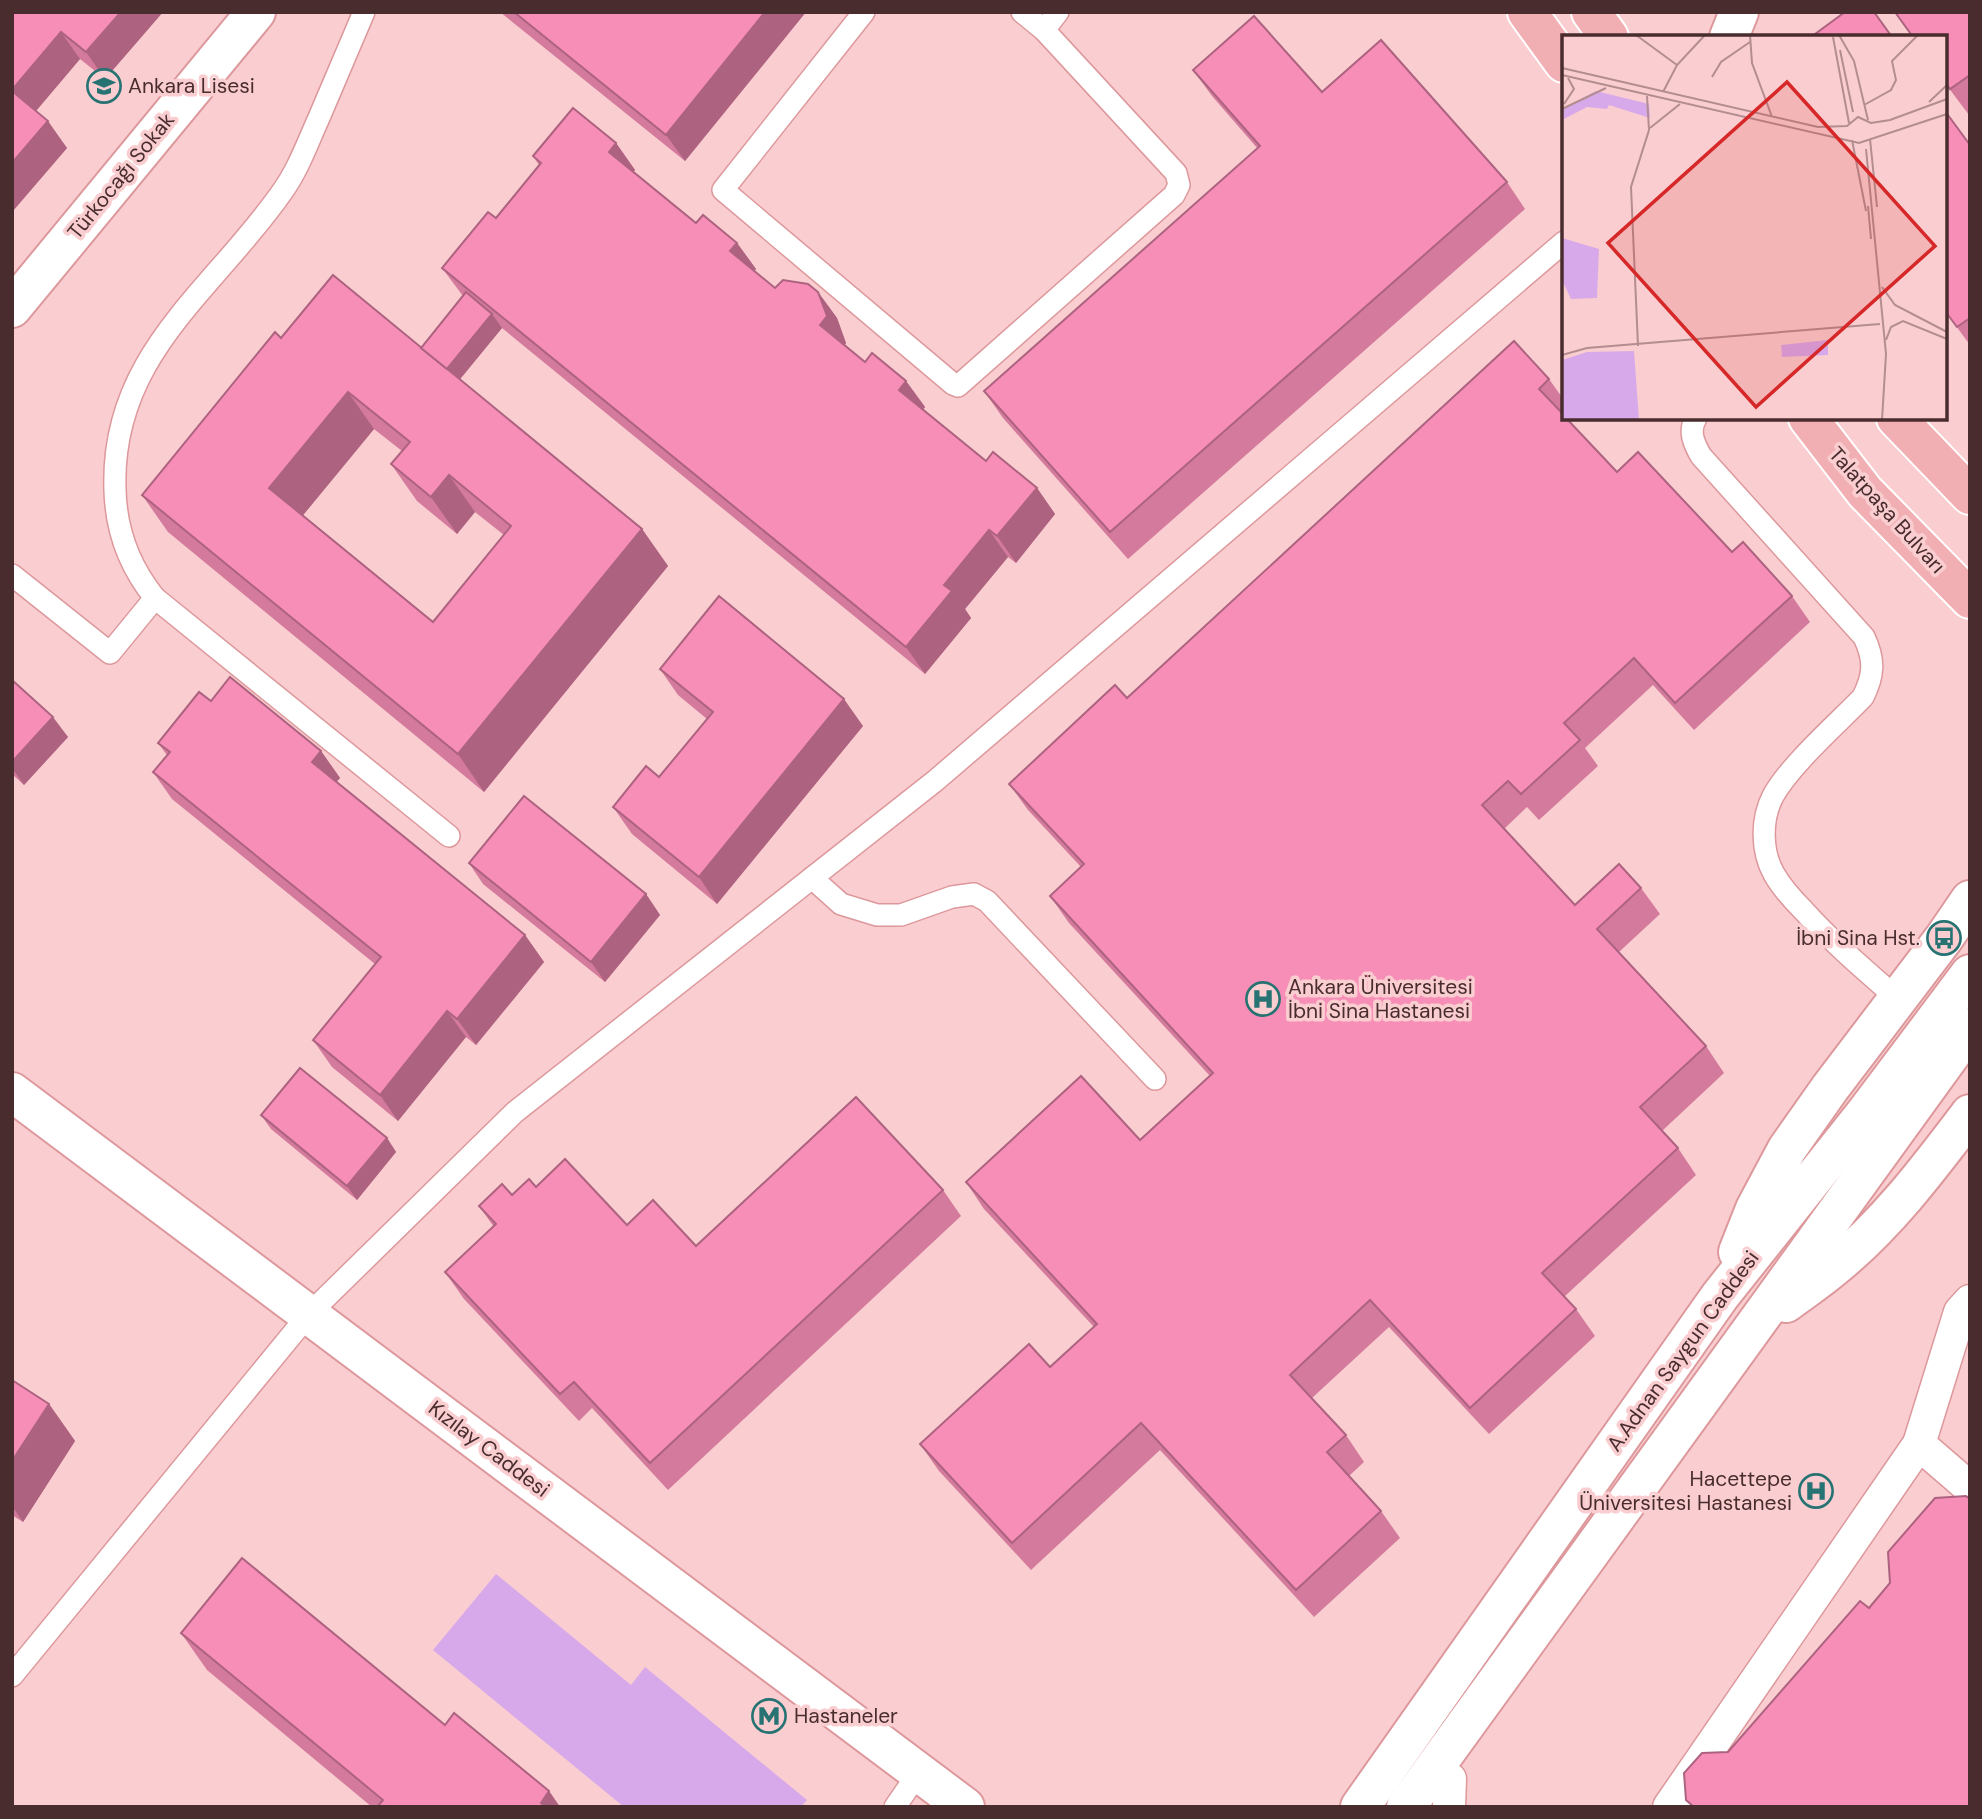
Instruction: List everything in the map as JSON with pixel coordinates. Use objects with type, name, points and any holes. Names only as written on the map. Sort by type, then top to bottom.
[{"type":"main road","name":"Türkocağı Sokak","points":[[12,308],[256,12]]},
{"type":"main road","points":[[1527,12],[1562,60]]},
{"type":"main road","points":[[1591,12],[1608,35]]},
{"type":"main road","points":[[1730,35],[1739,12]]},
{"type":"main road","name":"Talatpaşa Bulvarı","points":[[1810,420],[1865,492],[1970,599]]},
{"type":"main road","points":[[1898,420],[1970,495]]},
{"type":"main road","points":[[1720,1296],[1755,1209],[1787,1149],[1970,900]]},
{"type":"main road","name":"A.Adnan Saygun Caddesi","points":[[1360,1807],[1720,1296],[1867,1111],[1970,974]]},
{"type":"main road","name":"A.Adnan Saygun Caddesi","points":[[1406,1807],[1443,1786],[1757,1325],[1970,1028]]},
{"type":"main road","name":"Kızılay Caddesi","points":[[12,1092],[965,1807]]},
{"type":"main road","points":[[1757,1325],[1835,1267],[1878,1226],[1930,1167],[1970,1114]]},
{"type":"main road","points":[[1419,1807],[1443,1786]]},
{"type":"street","points":[[1669,1807],[1919,1444],[1960,1312],[1970,1301]]},
{"type":"street","points":[[1919,1444],[1970,1488]]},
{"type":"lane","points":[[364,12],[302,155],[283,190],[171,325],[144,368],[123,415],[116,445],[114,473],[120,531],[141,581],[155,598],[449,836]]},
{"type":"lane","points":[[864,12],[723,190],[958,386],[1174,195],[1180,185],[1176,173],[1044,30],[1022,12]]},
{"type":"lane","points":[[1044,30],[1058,12]]},
{"type":"lane","points":[[12,1676],[309,1314],[515,1112],[935,781],[1562,244]]},
{"type":"lane","points":[[1694,420],[1692,431],[1694,444],[1701,456],[1864,637],[1872,654],[1871,681],[1863,697],[1783,780],[1772,799],[1765,821],[1764,839],[1773,873],[1786,892],[1833,942],[1898,999]]},
{"type":"lane","points":[[12,575],[110,653],[155,598]]},
{"type":"lane","points":[[812,878],[841,904],[877,915],[901,915],[963,895],[974,894],[986,901],[1155,1079]]},
{"type":"lane","points":[[895,1807],[919,1772]]},
{"type":"shaded area","points":[[496,1574],[631,1685],[645,1667],[807,1800],[801,1807],[624,1807],[433,1650]]},
{"type":"building","points":[[12,12],[121,12],[86,52],[61,32],[12,90]]},
{"type":"building","points":[[514,12],[765,12],[666,135]]},
{"type":"building","points":[[1845,12],[1874,12],[1891,35],[1814,35]]},
{"type":"building","points":[[1895,12],[1970,12],[1970,75],[1950,89],[1947,85],[1947,35],[1912,35]]},
{"type":"building","points":[[1254,16],[1322,92],[1381,40],[1507,182],[1110,532],[984,391],[1260,146],[1193,70]]},
{"type":"building","points":[[12,91],[48,121],[12,163]]},
{"type":"building","points":[[573,108],[616,143],[609,152],[696,223],[703,215],[737,243],[730,251],[775,288],[783,280],[808,284],[818,292],[827,316],[820,325],[865,362],[872,353],[906,381],[899,390],[986,461],[993,452],[1037,488],[997,536],[989,530],[944,585],[952,591],[906,647],[442,268],[488,212],[496,218],[541,163],[533,156]]},
{"type":"building","points":[[1947,114],[1970,145],[1970,318],[1957,327],[1947,314]]},
{"type":"building","points":[[333,275],[642,529],[458,754],[142,495],[275,332],[281,338]],"holes":[[[348,392],[410,442],[391,464],[431,497],[449,475],[511,526],[433,622],[269,488]]]},
{"type":"building","points":[[466,292],[492,314],[447,369],[421,348]]},
{"type":"building","points":[[1514,341],[1549,379],[1539,389],[1562,413],[1562,420],[1568,420],[1617,472],[1638,452],[1732,552],[1743,542],[1792,596],[1675,703],[1634,658],[1564,723],[1580,740],[1521,794],[1508,781],[1482,805],[1575,905],[1619,864],[1641,888],[1597,929],[1706,1046],[1640,1107],[1678,1148],[1542,1273],[1576,1309],[1470,1408],[1370,1300],[1290,1375],[1346,1435],[1327,1452],[1381,1511],[1296,1590],[1141,1423],[1012,1543],[920,1444],[1029,1344],[1050,1367],[1097,1324],[966,1182],[1081,1076],[1140,1140],[1213,1073],[1050,896],[1084,864],[1009,784],[1115,685],[1127,698]]},
{"type":"building","points":[[719,596],[844,699],[699,877],[613,807],[646,766],[659,777],[713,712],[660,669]]},
{"type":"building","points":[[230,677],[321,751],[312,762],[525,935],[457,1019],[447,1011],[380,1095],[313,1040],[381,957],[153,772],[170,752],[158,743],[199,692],[211,701]]},
{"type":"building","points":[[12,680],[53,717],[12,762]]},
{"type":"building","points":[[524,796],[646,894],[591,962],[469,863]]},
{"type":"building","points":[[300,1068],[387,1138],[347,1186],[261,1115]]},
{"type":"building","points":[[856,1097],[943,1190],[650,1463],[574,1382],[560,1394],[445,1272],[496,1224],[479,1206],[502,1184],[512,1195],[529,1179],[536,1187],[565,1159],[627,1225],[653,1200],[696,1246]]},
{"type":"building","points":[[12,1380],[49,1404],[12,1461]]},
{"type":"building","points":[[1966,1496],[1970,1499],[1970,1807],[1694,1807],[1686,1800],[1684,1773],[1702,1753],[1728,1752],[1860,1601],[1869,1608],[1890,1583],[1888,1552],[1935,1498]]},
{"type":"building","points":[[242,1558],[445,1725],[454,1713],[549,1791],[541,1803],[546,1807],[377,1807],[383,1800],[181,1633]]},
{"type":"place","name":"Ankara Lisesi","points":[[104,86]]},
{"type":"place","name":"İbni Sina Hst.","points":[[1944,938]]},
{"type":"place","name":"Ankara Üniversitesi İbni Sina Hastanesi","points":[[1263,999]]},
{"type":"place","name":"Hacettepe Üniversitesi Hastanesi","points":[[1816,1491]]},
{"type":"place","name":"Hastaneler","points":[[769,1716]]}]
